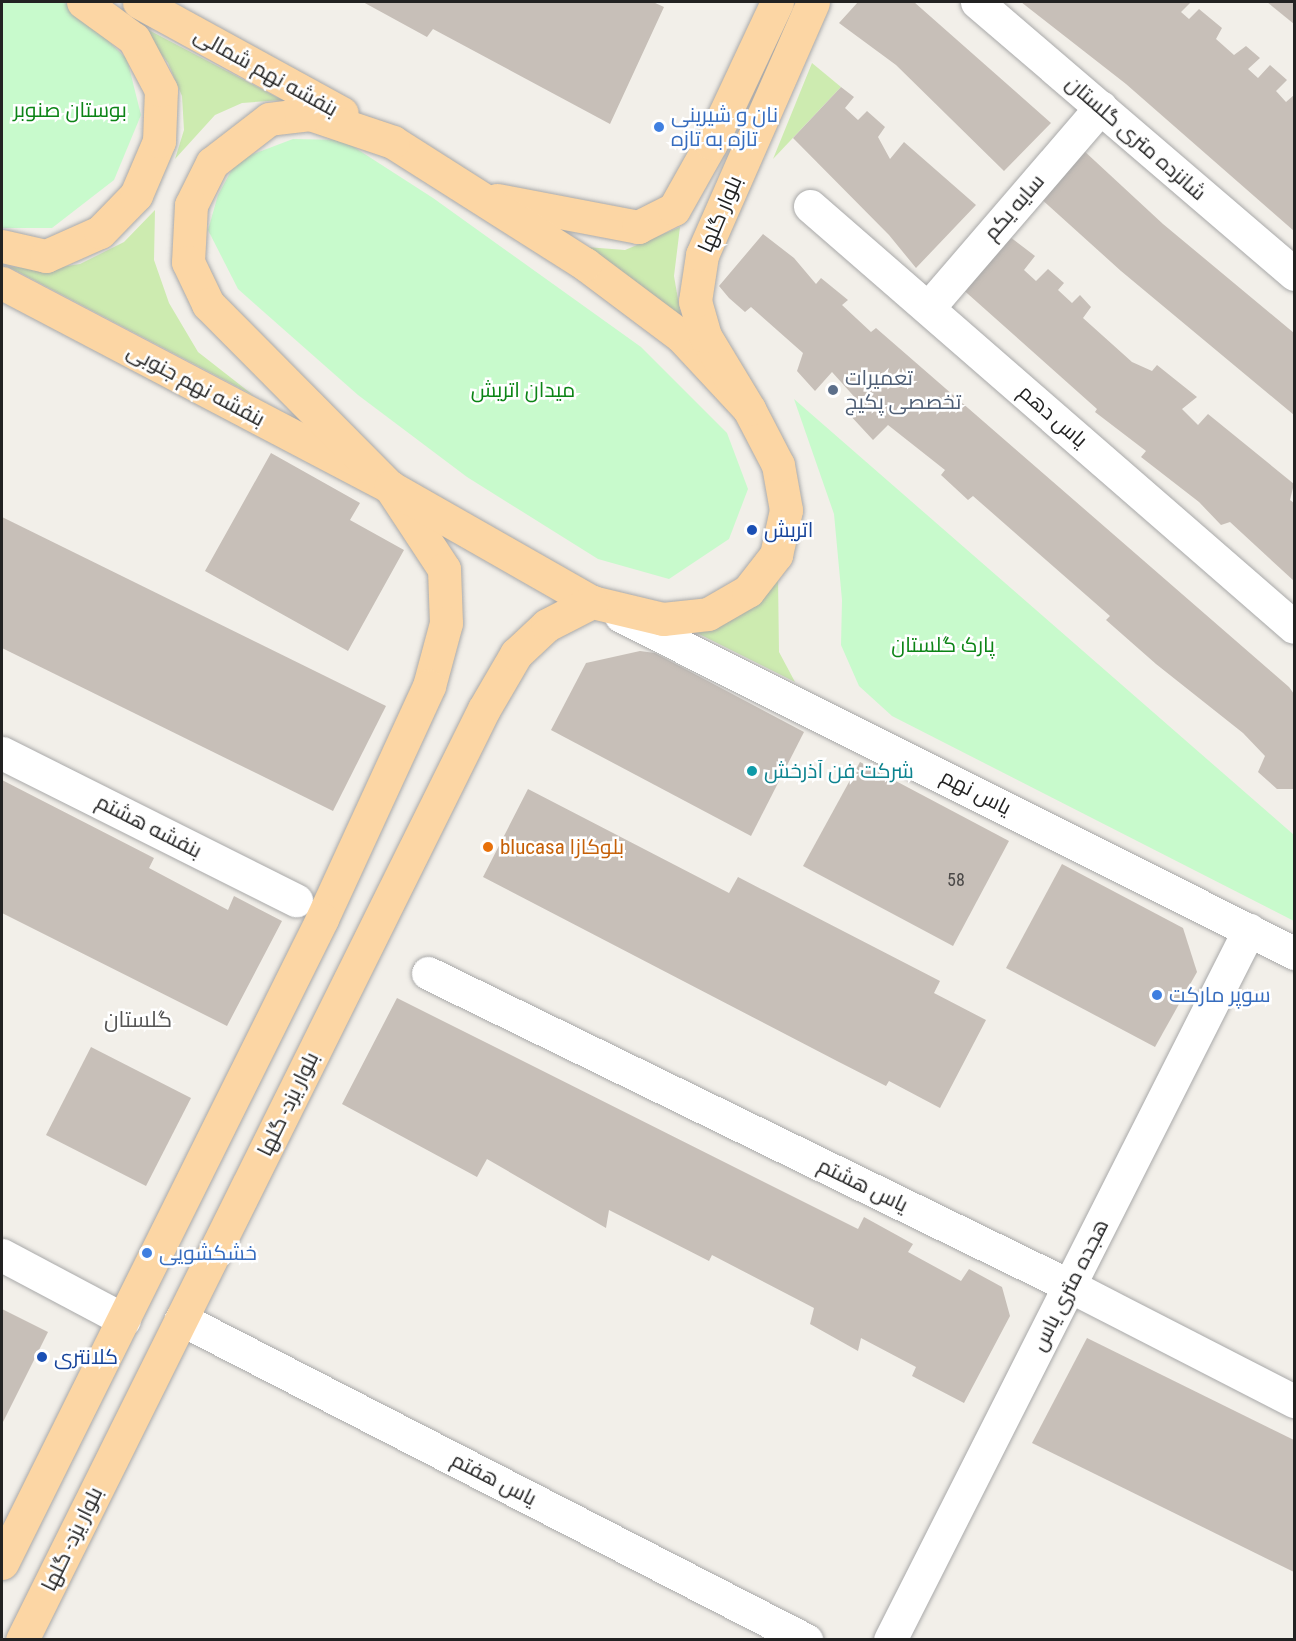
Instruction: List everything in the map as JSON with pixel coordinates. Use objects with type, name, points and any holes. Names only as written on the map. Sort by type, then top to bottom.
[{"type":"main road","points":[[2,246],[46,256],[100,232],[136,195],[159,141],[161,90],[134,39],[82,2]]},
{"type":"main road","name":"بنفشه نهم شمالی","points":[[139,2],[393,142]]},
{"type":"main road","name":"بلوار گلها","points":[[481,197],[638,226],[674,209],[711,142],[777,2]]},
{"type":"main road","name":"بلوار گلها","points":[[749,409],[705,336],[695,301],[702,255],[813,2]]},
{"type":"main road","points":[[2,1563],[322,920],[429,686],[446,623],[444,570],[390,487],[208,304],[188,262],[191,205],[212,163],[269,119],[310,114],[393,142],[585,264],[681,336],[749,409],[778,465],[786,510],[776,555],[748,591],[708,614],[663,619],[592,602],[390,487]]},
{"type":"main road","name":"بنفشه نهم جنوبی","points":[[2,283],[390,487]]},
{"type":"main road","name":"بلوار یزد- گلها","points":[[22,1640],[484,709],[516,654],[548,625],[592,602]]},
{"type":"street","name":"شانزده متری گلستان","points":[[977,2],[1294,274]]},
{"type":"street","name":"سایه یکم","points":[[928,308],[1101,107]]},
{"type":"street","name":"یاس دهم","points":[[810,206],[1294,627]]},
{"type":"street","name":"یاس نهم","points":[[592,602],[1294,953]]},
{"type":"street","name":"بنفشه هشتم","points":[[2,753],[296,900]]},
{"type":"street","name":"هجده متری یاس","points":[[890,1640],[1249,930]]},
{"type":"street","name":"یاس هشتم","points":[[428,973],[1070,1286],[1294,1401]]},
{"type":"street","points":[[2,1255],[124,1320]]},
{"type":"street","name":"یاس هفتم","points":[[182,1319],[806,1640]]},
{"type":"green space","name":"بوستان صنوبر","points":[[2,2],[63,2],[75,9],[127,59],[141,115],[114,180],[52,228],[2,228]]},
{"type":"green space","points":[[139,25],[282,100],[242,103],[215,115],[175,159],[184,130],[182,96],[168,63]]},
{"type":"green space","points":[[812,63],[841,87],[773,159]]},
{"type":"green space","name":"میدان اتریش","points":[[293,139],[343,140],[433,198],[641,347],[727,433],[748,489],[729,539],[669,579],[598,559],[467,477],[358,395],[238,289],[208,230],[218,195],[237,160]]},
{"type":"green space","points":[[155,210],[154,260],[169,303],[198,352],[253,395],[9,267],[48,269],[80,264],[124,242]]},
{"type":"green space","points":[[680,227],[674,276],[681,317],[586,247],[625,250]]},
{"type":"green space","name":"پارک گلستان","points":[[794,399],[1294,835],[1294,921],[892,716],[859,686],[841,645],[842,600],[834,514]]},
{"type":"green space","points":[[778,578],[779,652],[795,682],[695,632],[724,620]]},
{"type":"building","points":[[363,2],[653,2],[664,7],[610,124],[433,29],[427,37]]},
{"type":"building","points":[[858,2],[914,2],[1051,123],[1004,171],[896,65],[839,23]]},
{"type":"building","points":[[1021,2],[1191,2],[1181,12],[1189,19],[1199,9],[1222,28],[1216,39],[1234,55],[1246,46],[1260,58],[1248,69],[1258,78],[1270,65],[1287,80],[1276,91],[1286,102],[1294,95],[1294,231],[1126,84]]},
{"type":"building","points":[[1267,2],[1294,2],[1294,24]]},
{"type":"building","points":[[841,87],[854,97],[845,108],[858,120],[867,111],[885,127],[878,137],[890,159],[904,142],[976,205],[916,268],[889,235],[793,138]]},
{"type":"building","points":[[1082,149],[1163,224],[1294,333],[1294,415],[1121,271],[1039,197]]},
{"type":"building","points":[[763,234],[794,258],[816,284],[821,278],[848,300],[842,305],[871,332],[876,328],[1289,687],[1294,694],[1294,789],[1277,789],[1258,772],[1265,756],[1243,733],[1156,664],[1106,620],[1110,616],[973,496],[968,500],[941,475],[945,470],[888,425],[873,440],[848,413],[859,402],[832,372],[815,391],[797,371],[803,353],[751,307],[745,312],[719,286]]},
{"type":"building","points":[[1006,234],[1035,256],[1024,270],[1036,281],[1048,269],[1064,283],[1058,290],[1072,303],[1080,295],[1091,307],[1083,318],[1132,362],[1152,371],[1157,365],[1197,397],[1182,409],[1198,425],[1208,414],[1294,484],[1290,500],[1294,503],[1294,581],[1230,522],[1221,525],[1199,502],[1141,457],[1146,451],[1095,412],[1097,409],[959,286]]},
{"type":"building","points":[[271,453],[360,503],[350,520],[404,550],[348,651],[205,571]]},
{"type":"building","points":[[2,517],[386,706],[333,811],[2,648]]},
{"type":"building","points":[[640,651],[655,653],[804,732],[751,836],[551,730],[586,663]]},
{"type":"building","points":[[860,762],[1009,841],[953,946],[803,866]]},
{"type":"building","points":[[2,780],[154,858],[149,868],[228,910],[234,896],[282,921],[227,1026],[2,913]]},
{"type":"building","points":[[528,789],[729,893],[738,877],[940,981],[934,993],[986,1020],[940,1108],[889,1081],[886,1086],[483,877]]},
{"type":"building","points":[[1062,864],[1183,928],[1197,972],[1155,1047],[1006,968]]},
{"type":"building","points":[[397,998],[858,1229],[864,1217],[913,1244],[908,1252],[961,1281],[969,1269],[1002,1287],[1010,1316],[964,1403],[912,1376],[916,1367],[861,1338],[858,1351],[810,1324],[814,1308],[712,1255],[709,1261],[609,1210],[606,1228],[487,1159],[477,1177],[342,1104]]},
{"type":"building","points":[[91,1047],[191,1098],[146,1186],[46,1135]]},
{"type":"building","points":[[2,1309],[48,1332],[2,1424]]},
{"type":"building","points":[[1087,1338],[1294,1440],[1294,1572],[1032,1443]]},
{"type":"place","name":"نان و شیرینی تازه به تازه","points":[[659,127]]},
{"type":"place","name":"تعمیرات تخصصی پکیج","points":[[833,390]]},
{"type":"place","name":"اتریش","points":[[752,530]]},
{"type":"place","name":"شرکت فن آذرخش","points":[[752,771]]},
{"type":"place","name":"blucasa بلوکازا","points":[[488,847]]},
{"type":"place","name":"سوپر مارکت","points":[[1157,995]]},
{"type":"place","name":"خشکشویی","points":[[147,1253]]},
{"type":"place","name":"کلانتری","points":[[42,1357]]},
{"type":"district","name":"گلستان","points":[[138,1020]]}]
